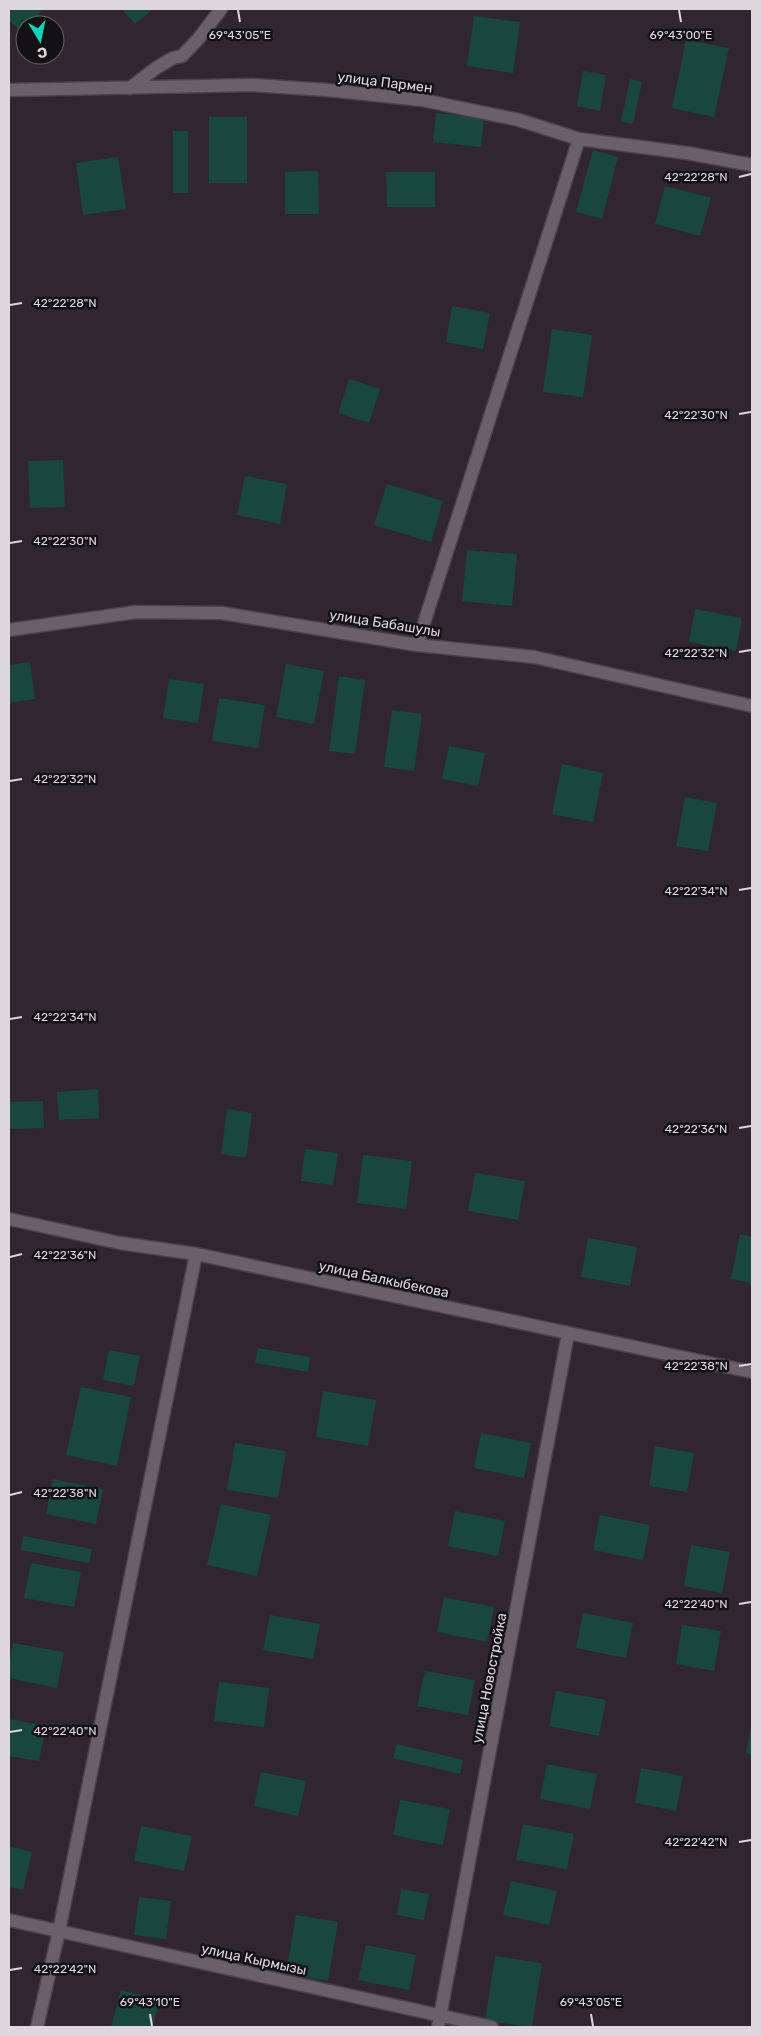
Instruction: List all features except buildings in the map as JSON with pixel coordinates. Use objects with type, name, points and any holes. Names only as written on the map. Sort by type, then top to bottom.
[{"type":"street","points":[[130,88],[156,68],[173,58],[182,56],[199,38],[221,9]]},
{"type":"street","name":"улица Пармен","points":[[9,90],[252,85],[422,100],[519,120],[579,139],[687,153],[752,165]]},
{"type":"street","points":[[417,645],[579,139]]},
{"type":"street","name":"улица Бабашулы","points":[[9,630],[136,612],[222,613],[417,645],[534,657],[752,706]]},
{"type":"street","name":"улица Балкыбекова","points":[[9,1219],[120,1242],[196,1254],[752,1372]]},
{"type":"street","points":[[37,2027],[59,1931],[196,1254]]},
{"type":"street","name":"улица Новостройка","points":[[440,2021],[568,1334]]},
{"type":"street","name":"улица Кырмызы","points":[[9,1920],[440,2021],[492,2027]]}]
